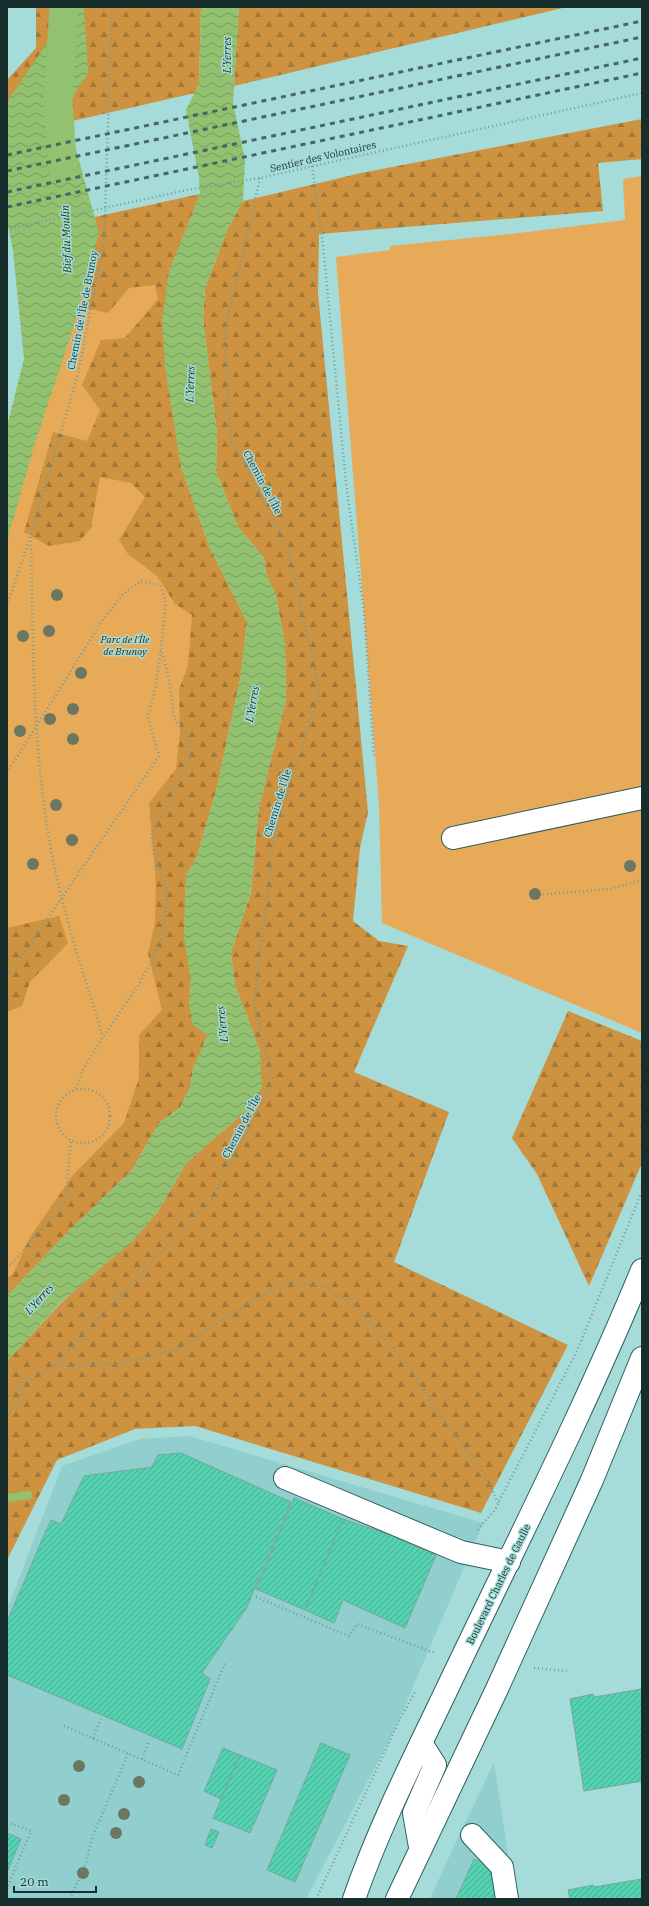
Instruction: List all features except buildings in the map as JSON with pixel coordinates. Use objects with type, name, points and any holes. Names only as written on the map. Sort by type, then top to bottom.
[{"type":"main road","points":[[453,838],[642,798]]},
{"type":"main road","name":"Boulevard Charles de Gaulle","points":[[354,1899],[368,1858],[548,1481],[610,1347],[642,1270]]},
{"type":"main road","points":[[397,1899],[420,1847],[496,1691],[592,1480],[642,1358]]},
{"type":"main road","points":[[285,1478],[461,1552],[508,1562]]},
{"type":"main road","points":[[420,1847],[414,1813],[435,1765],[422,1743]]},
{"type":"main road","points":[[472,1835],[502,1866],[507,1899]]},
{"type":"path","name":"Chemin de l'Île de Brunoy","points":[[7,606],[31,534],[78,374],[104,243],[112,7]]},
{"type":"path","name":"Sentier des Volontaires","points":[[7,229],[106,206],[187,190],[260,178],[642,93]]},
{"type":"path","points":[[312,166],[323,245],[346,483],[364,611],[374,758]]},
{"type":"path","name":"Chemin de l'Île","points":[[7,1400],[10,1394],[54,1366],[211,1200],[273,1081],[254,1004],[274,836],[320,691],[287,544],[231,440],[224,335],[260,178]]},
{"type":"path","points":[[31,534],[36,728],[44,810],[61,899],[102,1037]]},
{"type":"path","points":[[7,773],[102,621],[123,594],[142,581],[160,586],[166,602],[155,689],[148,718],[159,756],[7,978]]},
{"type":"path","points":[[75,1090],[84,1068],[102,1037],[138,986],[155,954],[164,930],[167,890],[153,851],[152,834],[168,804],[190,756],[190,740],[174,718],[169,678],[161,648]]},
{"type":"path","points":[[535,895],[611,889],[642,880]]},
{"type":"path","points":[[75,1090],[93,1090],[101,1095],[106,1102],[110,1118],[108,1127],[96,1140],[88,1143],[71,1140],[63,1135],[58,1127],[56,1118],[61,1100],[67,1094],[75,1090]]},
{"type":"path","points":[[7,1269],[66,1200],[71,1140]]},
{"type":"path","points":[[478,1532],[484,1520],[497,1509],[498,1503],[577,1351],[642,1191]]},
{"type":"path","points":[[54,1366],[116,1364],[177,1350],[238,1310],[286,1282],[325,1287],[355,1306],[406,1363],[446,1424],[481,1467],[498,1503]]},
{"type":"path","points":[[7,1364],[19,1374],[22,1389],[18,1405],[7,1415]]},
{"type":"path","points":[[256,1597],[349,1636],[357,1624],[435,1653]]},
{"type":"path","points":[[64,1726],[178,1775],[225,1663]]},
{"type":"path","points":[[527,1667],[567,1671]]},
{"type":"path","points":[[316,1899],[402,1717],[413,1697]]},
{"type":"path","points":[[93,1738],[101,1719]]},
{"type":"path","points":[[142,1759],[150,1741]]},
{"type":"path","points":[[70,1899],[86,1863],[92,1838],[128,1754]]},
{"type":"path","points":[[7,1822],[31,1831],[7,1888]]},
{"type":"shaded area","points":[[189,1436],[483,1523],[394,1731],[306,1899],[7,1899],[7,1610],[62,1466],[140,1439]]},
{"type":"shaded area","points":[[494,1763],[515,1899],[430,1899],[454,1846]]},
{"type":"green space","points":[[36,7],[201,7],[199,84],[195,93],[7,136],[7,80],[36,48]]},
{"type":"green space","points":[[239,7],[567,7],[234,86]]},
{"type":"green space","points":[[642,119],[642,159],[598,163],[603,211],[319,234],[318,293],[368,812],[360,848],[353,921],[379,941],[408,946],[354,1072],[449,1112],[394,1262],[568,1345],[481,1513],[195,1426],[135,1429],[57,1460],[7,1560],[7,1361],[60,1304],[157,1213],[187,1162],[247,1110],[260,1051],[235,985],[231,953],[251,892],[259,807],[286,699],[285,647],[276,595],[266,574],[264,558],[238,527],[216,471],[217,434],[203,319],[205,288],[228,228],[243,201],[361,173]]},
{"type":"green space","points":[[642,176],[642,1033],[382,923],[379,805],[336,257],[390,250],[390,246],[511,234],[625,220],[623,179]]},
{"type":"green space","name":"Parc de l'Île de Brunoy","points":[[200,194],[208,544],[189,1006],[67,1233],[7,1296],[7,533],[99,233],[95,217]]},
{"type":"green space","points":[[200,194],[169,271],[165,365],[181,467],[208,544],[247,622],[241,675],[217,788],[197,857],[186,875],[184,936],[191,979],[189,1006],[208,1035],[193,1069],[190,1088],[180,1108],[159,1123],[132,1170],[67,1233],[7,1296],[7,1278],[13,1274],[30,1237],[73,1175],[124,1123],[139,1078],[139,1035],[162,1010],[148,954],[155,922],[156,884],[149,803],[176,769],[180,732],[179,690],[188,665],[192,615],[175,604],[157,576],[128,554],[119,540],[145,497],[131,483],[100,477],[91,528],[80,541],[49,546],[24,532],[53,432],[87,441],[100,410],[82,385],[101,340],[125,338],[158,299],[155,285],[129,288],[108,313],[86,308],[93,271],[73,237],[95,217]]},
{"type":"green space","points":[[59,916],[68,943],[30,982],[22,1006],[7,1012],[7,928]]},
{"type":"green space","points":[[568,1011],[642,1041],[642,1163],[589,1286],[537,1174],[512,1138]]},
{"type":"water","points":[[52,7],[84,7],[88,73],[61,114],[60,130],[72,135],[99,233],[71,335],[35,443],[7,541],[7,426],[24,359],[13,251],[7,221],[7,105],[10,98],[51,37]]},
{"type":"water","name":"L'Yerres","points":[[201,7],[239,7],[233,103],[245,160],[243,201],[228,228],[205,288],[203,319],[217,434],[216,471],[238,527],[264,558],[266,574],[276,595],[285,647],[286,699],[259,807],[251,892],[231,953],[235,985],[260,1051],[262,1088],[247,1110],[187,1162],[157,1213],[133,1241],[60,1303],[7,1361],[7,1296],[67,1233],[132,1170],[159,1123],[180,1108],[190,1088],[193,1069],[207,1035],[193,1025],[189,1006],[191,979],[184,936],[186,875],[197,857],[217,788],[241,675],[247,622],[208,544],[181,467],[165,365],[162,321],[169,271],[200,194],[199,177],[186,110],[199,84]]},
{"type":"waterway","name":"Bief du Moulin","points":[[63,169],[58,102],[64,7]]},
{"type":"waterway","points":[[7,1498],[28,1495]]},
{"type":"railway","points":[[7,155],[642,21]]},
{"type":"railway","points":[[7,171],[642,37]]},
{"type":"railway","points":[[7,192],[642,58]]},
{"type":"railway","points":[[7,207],[642,73]]}]
